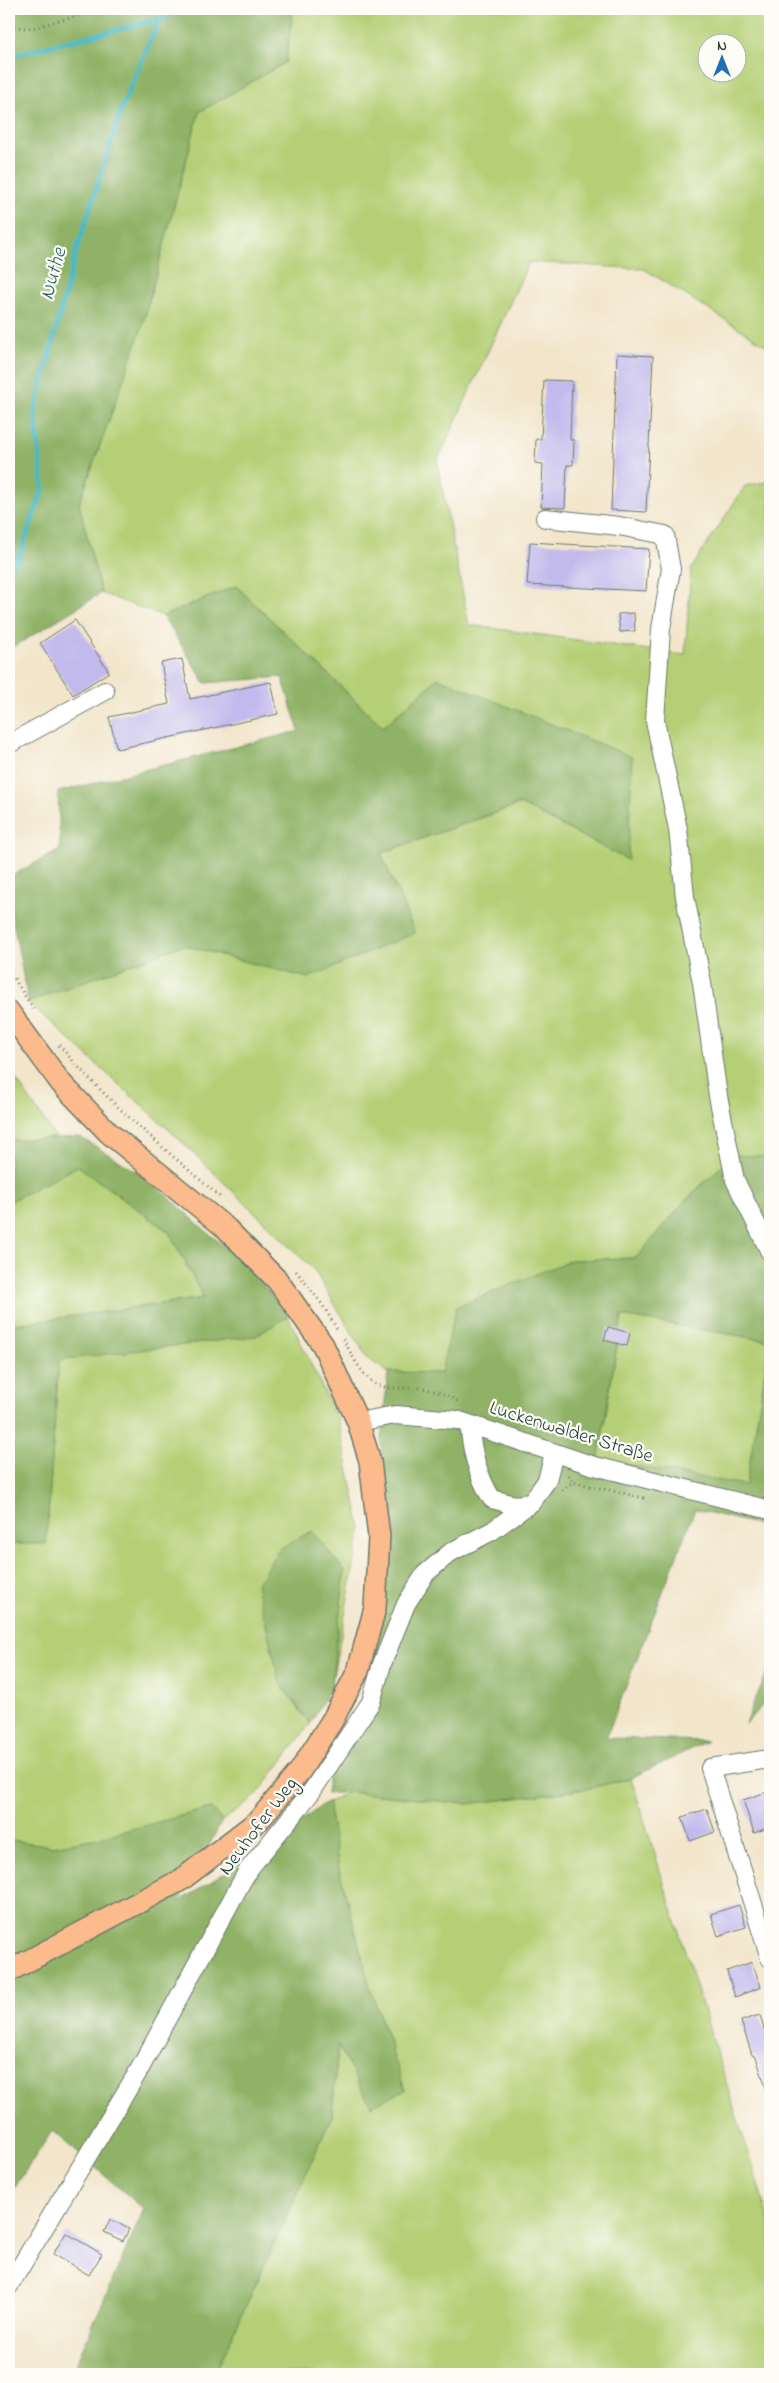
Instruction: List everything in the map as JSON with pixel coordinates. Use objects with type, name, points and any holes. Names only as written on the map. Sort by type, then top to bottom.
[{"type":"main road","points":[[9,1971],[181,1880],[259,1820],[300,1771],[333,1719],[358,1671],[375,1608],[379,1537],[370,1461],[358,1422],[323,1345],[277,1280],[227,1229],[109,1133],[61,1083],[10,1015]]},
{"type":"street","points":[[546,518],[619,526],[665,535],[671,569],[661,629],[655,721],[678,829],[686,897],[702,983],[718,1096],[735,1180],[770,1252]]},
{"type":"street","points":[[9,744],[105,691]]},
{"type":"street","name":"Luckenwalder Straße","points":[[358,1422],[396,1415],[469,1424],[554,1454],[694,1492],[770,1510]]},
{"type":"street","points":[[469,1424],[472,1451],[482,1482],[492,1499],[515,1505],[532,1502]]},
{"type":"street","name":"Neuhofer Weg","points":[[9,2286],[138,2072],[248,1870],[312,1791],[370,1702],[382,1664],[406,1604],[425,1574],[451,1552],[492,1531],[532,1502],[547,1480],[554,1454]]},
{"type":"street","points":[[770,1759],[710,1768],[770,1958]]},
{"type":"path","points":[[9,27],[32,28],[104,9]]},
{"type":"path","points":[[558,1494],[573,1482]]},
{"type":"green space","points":[[9,9],[293,9],[286,62],[199,112],[142,327],[79,504],[101,593],[15,646],[9,646]]},
{"type":"green space","points":[[293,9],[770,9],[770,348],[644,269],[529,262],[437,462],[469,625],[685,655],[691,569],[745,486],[770,481],[770,1157],[733,1155],[686,1200],[636,1258],[571,1260],[441,1373],[388,1372],[368,1359],[314,1270],[178,1138],[28,1002],[183,945],[308,978],[381,853],[521,804],[628,860],[383,727],[236,586],[163,616],[101,593],[79,504],[142,327],[199,112],[286,62]]},
{"type":"green space","points":[[236,586],[383,727],[438,678],[632,757],[628,860],[520,804],[381,853],[415,933],[308,978],[183,945],[28,1002],[9,900],[9,877],[60,850],[58,792],[299,731],[282,677],[205,683],[163,616]]},
{"type":"green space","points":[[9,1069],[56,1138],[9,1140]]},
{"type":"green space","points":[[80,1137],[149,1179],[249,1267],[288,1316],[256,1336],[59,1360],[46,1544],[9,1544],[9,1325],[204,1298],[169,1232],[78,1166],[9,1202],[9,1140]]},
{"type":"green space","points":[[733,1155],[770,1157],[770,1341],[622,1316],[598,1460],[746,1485],[770,1343],[770,1528],[695,1509],[606,1738],[707,1741],[631,1778],[586,1789],[468,1804],[350,1792],[327,1794],[329,1767],[360,1726],[388,1539],[381,1442],[388,1372],[441,1373],[456,1307],[571,1260],[636,1258],[686,1200]]},
{"type":"green space","points":[[78,1166],[169,1232],[204,1298],[9,1325],[9,1202]]},
{"type":"green space","points":[[288,1316],[338,1420],[361,1529],[331,1687],[345,1571],[280,1683],[310,1724],[256,1796],[222,1821],[211,1808],[98,1838],[53,1846],[9,1840],[9,1544],[46,1543],[59,1359],[256,1336]]},
{"type":"green space","points":[[622,1316],[770,1341],[746,1486],[598,1461]]},
{"type":"green space","points":[[312,1531],[345,1571],[331,1687],[310,1724],[280,1683],[256,1585],[279,1549]]},
{"type":"green space","points":[[770,1665],[770,1697],[745,1724]]},
{"type":"green space","points":[[631,1778],[770,2223],[770,2374],[215,2374],[332,2116],[338,2045],[405,2090],[369,1984],[339,1869],[328,1802],[349,1792],[468,1804],[586,1789]]},
{"type":"green space","points":[[328,1802],[339,1869],[369,1984],[405,2090],[371,2106],[338,2046],[332,2116],[215,2374],[71,2374],[144,2209],[52,2131],[9,2196],[9,1840],[53,1846],[98,1838],[211,1808],[222,1821],[179,1902],[228,1871]]},
{"type":"building","points":[[617,354],[653,356],[646,512],[611,510]]},
{"type":"building","points":[[544,380],[572,381],[570,440],[574,440],[573,465],[567,465],[565,508],[541,507],[543,464],[535,463],[536,439],[541,439]]},
{"type":"building","points":[[530,542],[649,549],[646,591],[527,585]]},
{"type":"building","points":[[634,613],[635,631],[620,632],[618,614]]},
{"type":"building","points":[[75,620],[109,672],[73,695],[40,643]]},
{"type":"building","points":[[182,659],[190,699],[271,682],[278,714],[117,749],[109,717],[169,704],[161,663]]},
{"type":"building","points":[[608,1327],[630,1333],[627,1346],[604,1340]]},
{"type":"building","points":[[770,1791],[770,1827],[754,1833],[743,1800]]},
{"type":"building","points":[[707,1809],[715,1832],[690,1841],[682,1817]]},
{"type":"building","points":[[739,1905],[746,1927],[718,1936],[711,1914]]},
{"type":"building","points":[[752,1962],[761,1987],[735,1997],[727,1971]]},
{"type":"building","points":[[760,2015],[764,2029],[770,2027],[770,2091],[767,2091],[756,2057],[752,2055],[741,2021]]},
{"type":"building","points":[[110,2219],[129,2229],[123,2241],[104,2232]]},
{"type":"building","points":[[66,2233],[102,2254],[89,2275],[53,2254]]},
{"type":"waterway","name":"Nuthe","points":[[9,569],[18,560],[43,489],[35,411],[76,252],[124,102],[160,19],[187,9]]},
{"type":"waterway","points":[[9,56],[160,19]]}]
